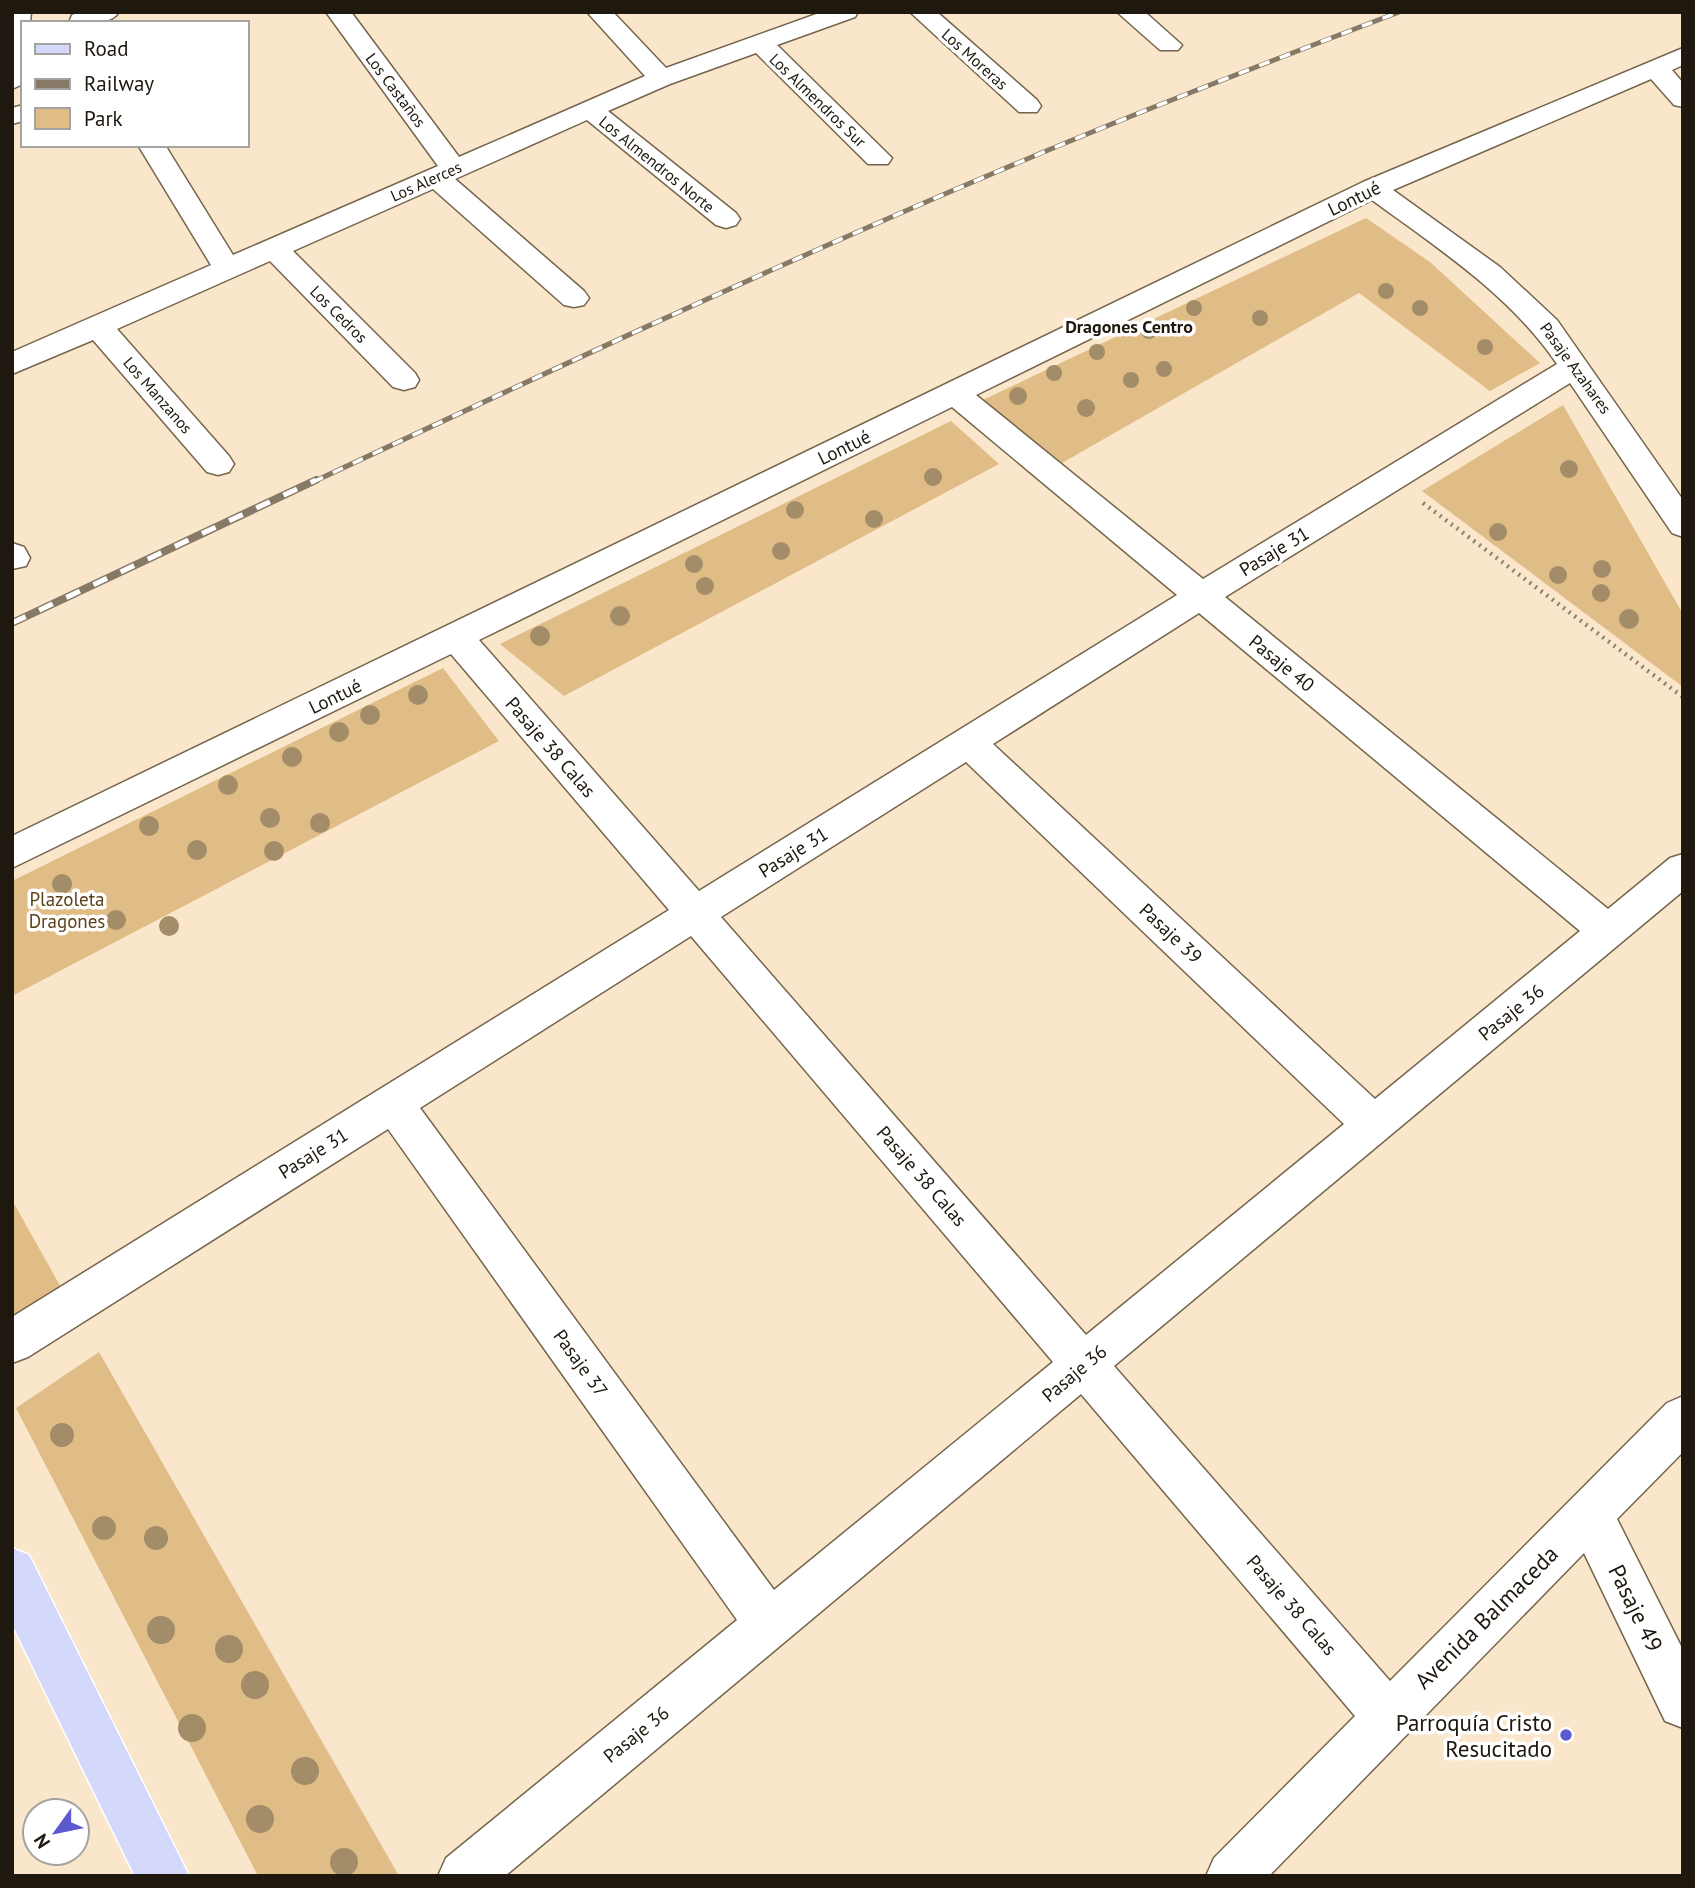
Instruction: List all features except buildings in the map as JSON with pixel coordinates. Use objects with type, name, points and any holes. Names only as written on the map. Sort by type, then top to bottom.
[{"type":"main road","points":[[12,1572],[163,1876]]},
{"type":"street","points":[[12,81],[19,12]]},
{"type":"street","points":[[82,21],[107,12]]},
{"type":"street","name":"Los Castaños","points":[[338,12],[445,173],[574,298]]},
{"type":"street","points":[[599,12],[661,78]]},
{"type":"street","name":"Los Alerces","points":[[12,364],[661,78],[846,12]]},
{"type":"street","name":"Los Moreras","points":[[922,12],[1028,106]]},
{"type":"street","points":[[1129,12],[1170,45]]},
{"type":"street","name":"Los Almendros Sur","points":[[759,42],[878,158]]},
{"type":"street","points":[[1669,61],[1683,99]]},
{"type":"street","name":"Lontué","points":[[12,853],[1373,188],[1471,143],[1669,61]]},
{"type":"street","name":"Los Almendros Norte","points":[[589,109],[726,219]]},
{"type":"street","points":[[152,147],[227,268]]},
{"type":"street","name":"Pasaje Azahares","points":[[1373,188],[1511,290],[1547,327],[1683,525]]},
{"type":"street","name":"Los Cedros","points":[[273,247],[404,380]]},
{"type":"street","name":"Los Manzanos","points":[[98,326],[218,464]]},
{"type":"street","name":"Pasaje 31","points":[[12,1342],[1201,596],[1576,366]]},
{"type":"street","name":"Pasaje 40","points":[[954,393],[1609,932]]},
{"type":"street","name":"Pasaje 38 Calas","points":[[456,636],[1387,1716]]},
{"type":"street","name":"Pasaje 39","points":[[968,742],[1374,1125]]},
{"type":"street","name":"Pasaje 36","points":[[464,1876],[1683,869]]},
{"type":"street","name":"Pasaje 37","points":[[393,1102],[769,1624]]},
{"type":"street","name":"Avenida Balmaceda","points":[[1232,1876],[1683,1419]]},
{"type":"street","name":"Pasaje 49","points":[[1589,1512],[1683,1703]]},
{"type":"path","points":[[1391,479],[1683,697]]},
{"type":"green space","points":[[1366,218],[1430,262],[1540,363],[1490,391],[1359,293],[1062,463],[983,400]]},
{"type":"green space","points":[[1563,405],[1683,614],[1683,687],[1422,491]]},
{"type":"green space","points":[[951,421],[999,464],[564,696],[500,644]]},
{"type":"green space","name":"Plazoleta Dragones","points":[[443,668],[499,741],[12,996],[12,881]]},
{"type":"green space","points":[[12,1200],[67,1298],[12,1336]]},
{"type":"green space","points":[[99,1352],[399,1876],[258,1876],[16,1408]]},
{"type":"railway","points":[[313,482],[914,207],[1149,109],[1399,12]]},
{"type":"railway","points":[[12,623],[316,480]]},
{"type":"place","name":"Parroquía Cristo Resucitado","points":[[1566,1735]]},
{"type":"district","name":"Dragones Centro","points":[[1129,326]]}]
